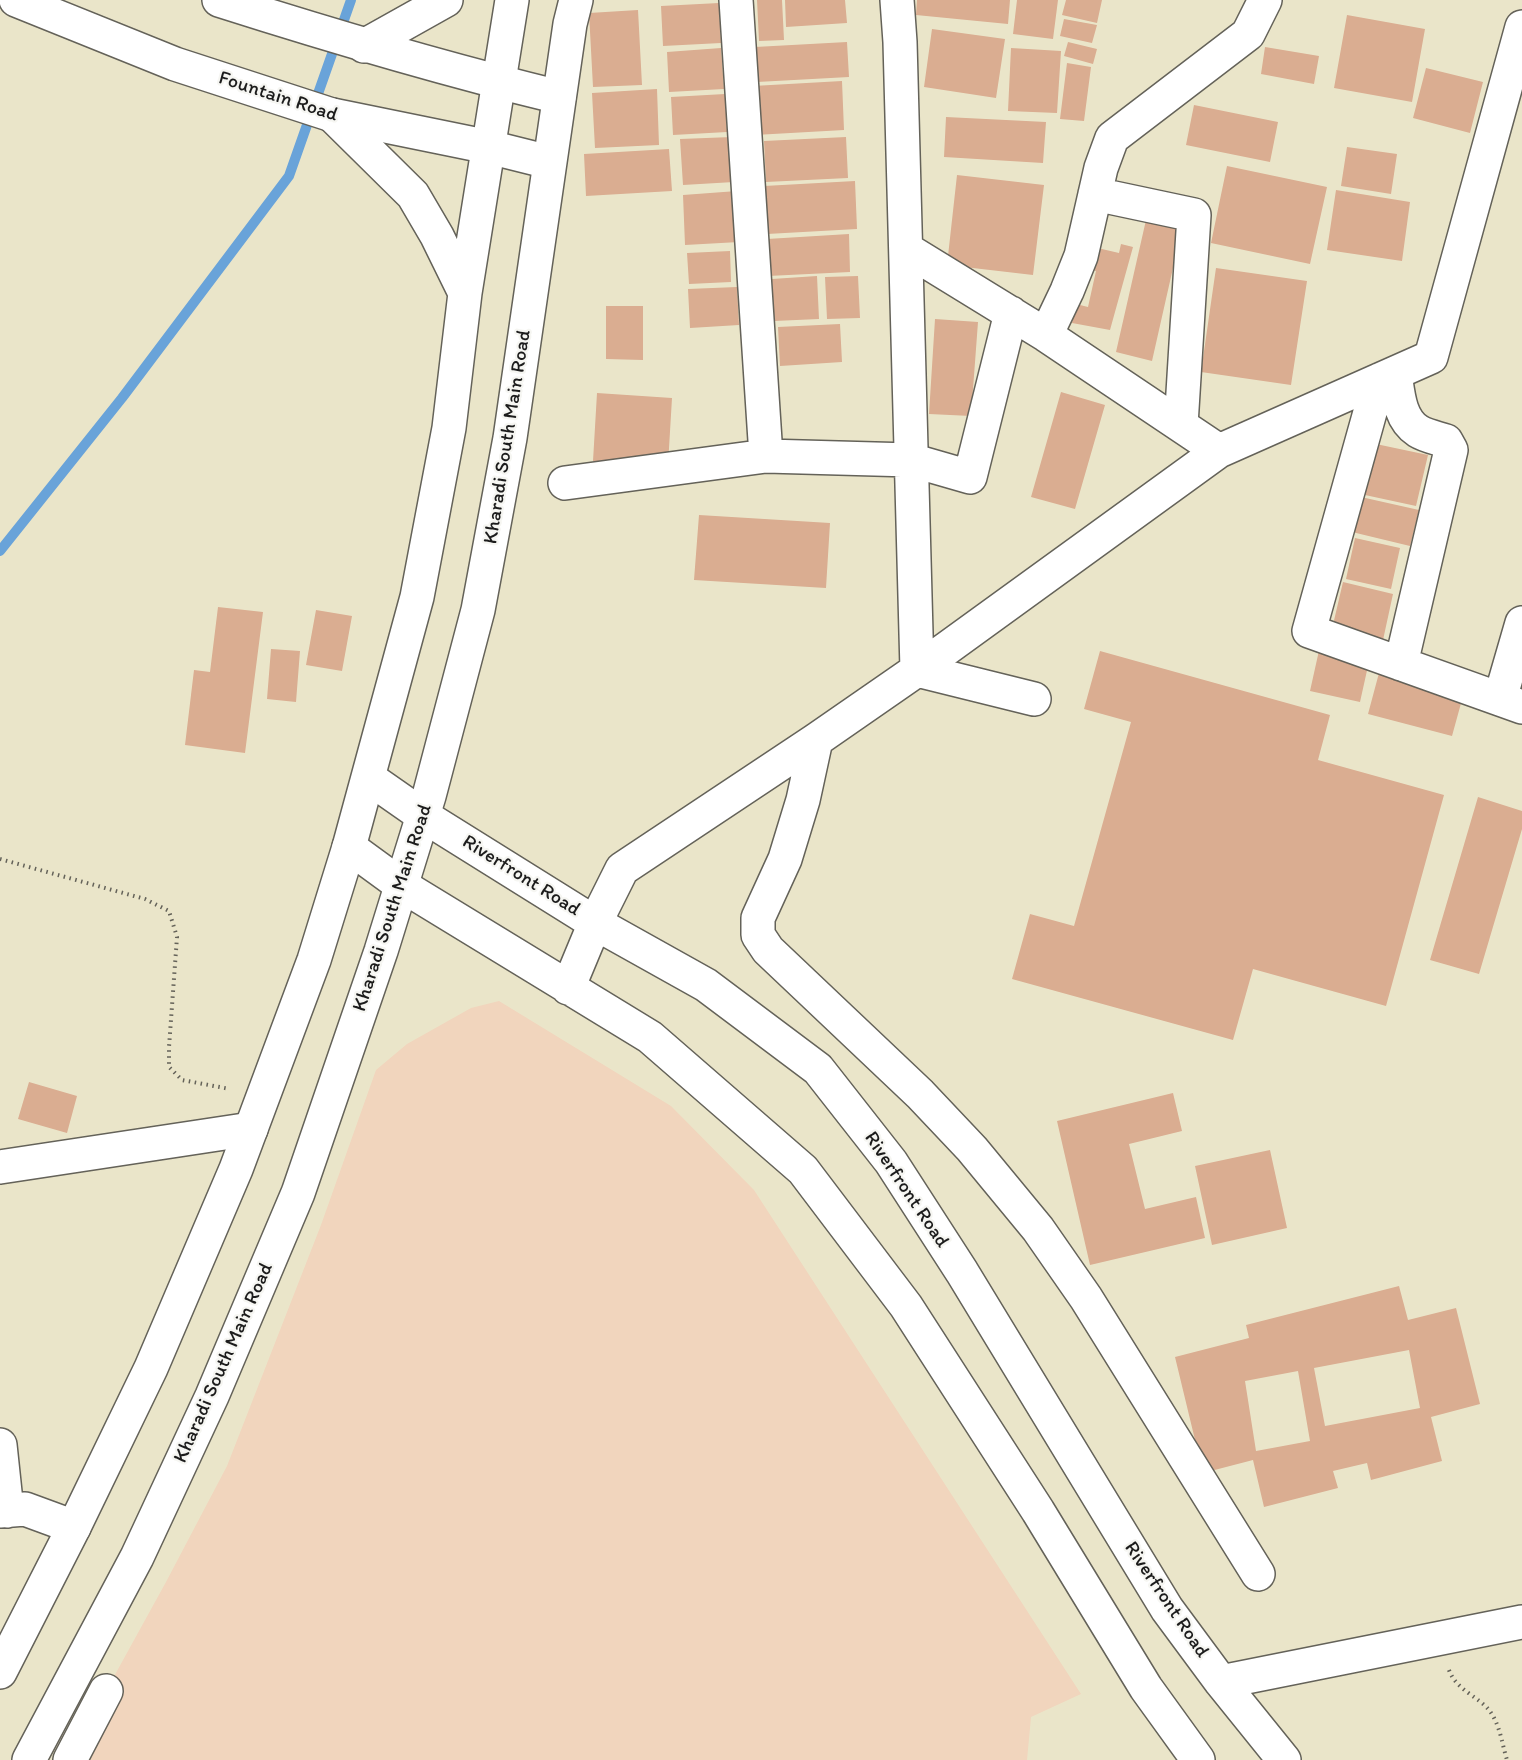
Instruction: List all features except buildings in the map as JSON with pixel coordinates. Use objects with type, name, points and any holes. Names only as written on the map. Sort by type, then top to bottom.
[{"type":"street","name":"Fountain Road","points":[[16,0],[176,64],[327,114],[489,147],[549,162]]},
{"type":"street","points":[[219,0],[356,43],[559,97]]},
{"type":"street","points":[[356,43],[446,0]]},
{"type":"street","points":[[0,1672],[151,1368],[236,1169],[314,960],[349,847],[417,597],[449,428],[465,293],[512,0]]},
{"type":"street","name":"Kharadi South Main Road","points":[[29,1760],[137,1557],[212,1396],[298,1193],[381,951],[422,814],[480,599],[510,438],[549,162],[570,24],[576,0]]},
{"type":"street","points":[[736,0],[766,456]]},
{"type":"street","points":[[897,0],[917,670]]},
{"type":"street","points":[[1046,335],[1081,256],[1101,168],[1112,138],[1248,34],[1265,0]]},
{"type":"street","points":[[568,988],[595,922],[622,869],[816,741],[1219,451],[1431,357],[1522,30]]},
{"type":"street","points":[[327,114],[413,195],[437,236],[465,293]]},
{"type":"street","points":[[1095,194],[1194,215],[1181,425]]},
{"type":"street","points":[[906,249],[1046,335],[1219,451]]},
{"type":"street","points":[[565,483],[766,456],[911,460],[970,477],[1011,313]]},
{"type":"street","points":[[1387,377],[1310,631],[1511,703],[1522,623]]},
{"type":"street","points":[[1387,377],[1408,424],[1420,433],[1446,441],[1451,450],[1401,664]]},
{"type":"street","points":[[917,670],[1034,699]]},
{"type":"street","points":[[816,741],[803,800],[785,859],[758,918],[758,935],[768,950],[920,1094],[972,1149],[1038,1229],[1086,1298],[1258,1574]]},
{"type":"street","name":"Riverfront Road","points":[[369,778],[422,814],[595,922],[706,985],[818,1069],[891,1162],[962,1272],[1167,1609],[1221,1682],[1284,1760]]},
{"type":"street","points":[[349,847],[401,885],[650,1037],[803,1170],[906,1306],[1038,1510],[1146,1689],[1197,1760]]},
{"type":"street","points":[[0,1167],[251,1130]]},
{"type":"street","points":[[0,1445],[4,1511],[25,1509],[74,1527]]},
{"type":"street","points":[[1221,1682],[1522,1622]]},
{"type":"street","points":[[70,1760],[106,1691]]},
{"type":"path","points":[[0,859],[145,899],[169,911],[177,937],[169,1067],[182,1080],[264,1095]]},
{"type":"path","points":[[1437,1639],[1450,1675],[1467,1694],[1489,1709],[1498,1725],[1507,1760]]},
{"type":"shaded area","points":[[499,1001],[671,1106],[754,1190],[1081,1694],[1031,1717],[1027,1760],[68,1760],[227,1466],[321,1225],[376,1070],[407,1044],[471,1008]]},
{"type":"waterway","points":[[0,551],[122,398],[289,176],[351,0]]}]
